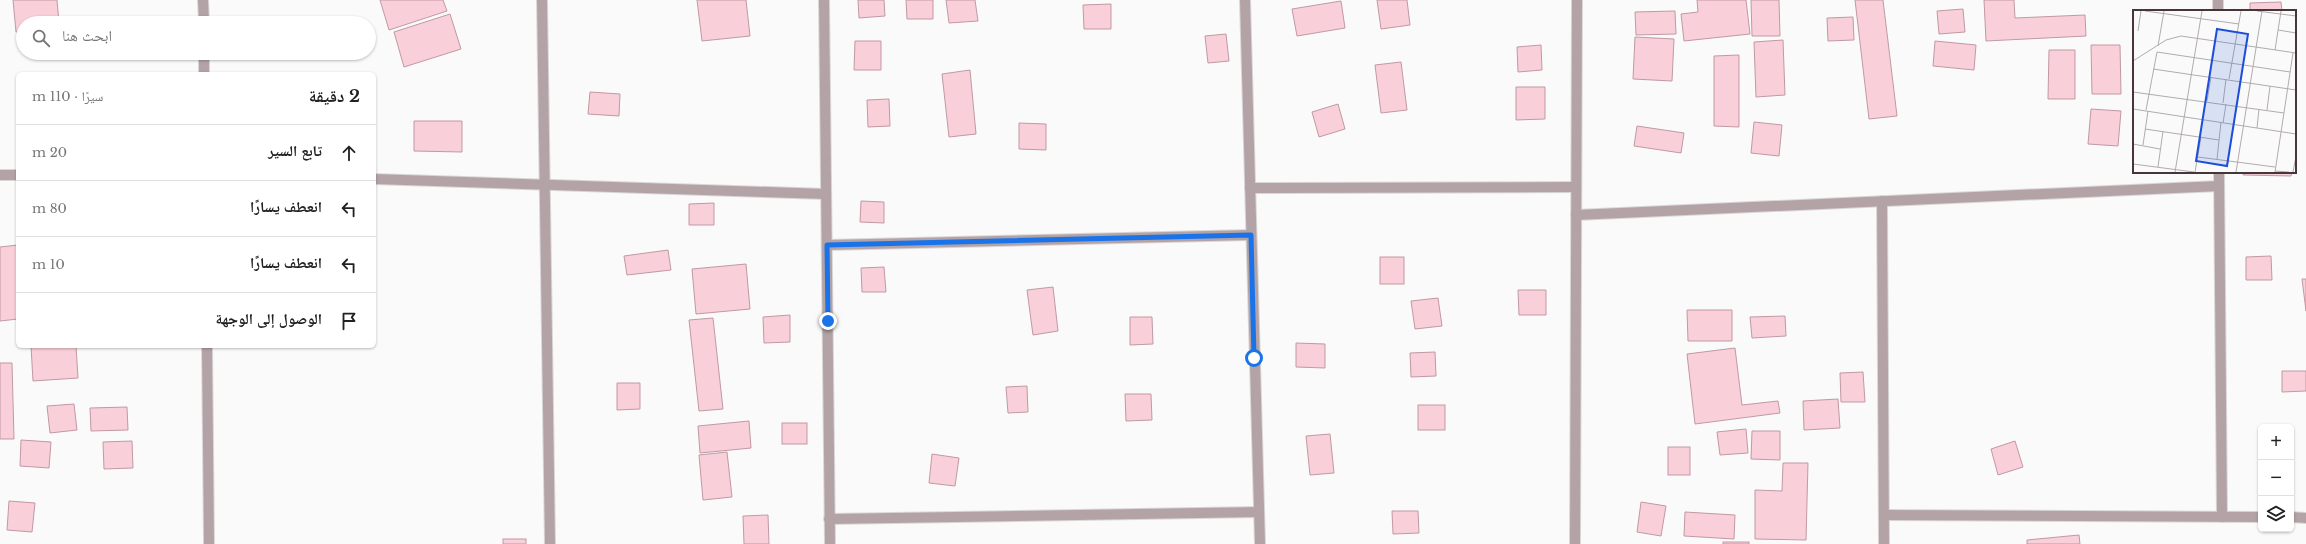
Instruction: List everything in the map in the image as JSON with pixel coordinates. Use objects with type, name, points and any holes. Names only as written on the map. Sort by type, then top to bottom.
[{"type":"street","points":[[203,0],[204,16]]},
{"type":"street","points":[[542,0],[550,544]]},
{"type":"street","points":[[824,0],[830,544]]},
{"type":"street","points":[[1245,0],[1260,544]]},
{"type":"street","points":[[1575,544],[1577,0]]},
{"type":"street","points":[[204,60],[204,72]]},
{"type":"street","points":[[2219,173],[2222,517]]},
{"type":"street","points":[[0,175],[16,175]]},
{"type":"street","points":[[376,179],[826,194]]},
{"type":"street","points":[[1576,215],[2220,186]]},
{"type":"street","points":[[1250,188],[1576,187]]},
{"type":"street","points":[[1882,201],[1884,544]]},
{"type":"street","points":[[827,245],[1251,235]]},
{"type":"street","points":[[207,348],[209,544]]},
{"type":"street","points":[[829,519],[1259,512]]},
{"type":"street","points":[[1884,515],[2258,517]]},
{"type":"street","points":[[2294,517],[2306,518]]},
{"type":"building","points":[[13,0],[57,0],[58,16],[16,16],[16,32]]},
{"type":"building","points":[[380,0],[443,0],[447,11],[389,30]]},
{"type":"building","points":[[697,0],[746,0],[750,36],[702,41]]},
{"type":"building","points":[[858,0],[884,0],[885,16],[859,18]]},
{"type":"building","points":[[906,0],[933,0],[933,19],[907,19]]},
{"type":"building","points":[[946,0],[975,0],[978,21],[949,23]]},
{"type":"building","points":[[1377,0],[1407,0],[1410,25],[1381,29]]},
{"type":"building","points":[[1697,0],[1746,0],[1750,34],[1684,41],[1681,14],[1698,12]]},
{"type":"building","points":[[1751,0],[1779,0],[1780,36],[1752,36]]},
{"type":"building","points":[[1855,0],[1883,0],[1897,116],[1869,119]]},
{"type":"building","points":[[1984,0],[2014,0],[2015,18],[2085,15],[2086,36],[1986,41]]},
{"type":"building","points":[[1341,1],[1345,28],[1297,36],[1292,9]]},
{"type":"building","points":[[2281,2],[2282,10],[2250,10],[2250,3]]},
{"type":"building","points":[[1111,4],[1111,29],[1084,29],[1083,5]]},
{"type":"building","points":[[1963,9],[1965,32],[1939,34],[1937,11]]},
{"type":"building","points":[[1675,11],[1676,34],[1636,35],[1635,12]]},
{"type":"building","points":[[450,14],[461,49],[404,67],[394,32]]},
{"type":"building","points":[[1853,17],[1854,40],[1828,41],[1827,18]]},
{"type":"building","points":[[1226,34],[1229,61],[1208,63],[1205,36]]},
{"type":"building","points":[[1635,37],[1674,39],[1672,81],[1633,79]]},
{"type":"building","points":[[1783,40],[1785,95],[1756,97],[1754,42]]},
{"type":"building","points":[[855,41],[881,41],[881,70],[854,70]]},
{"type":"building","points":[[1935,41],[1976,45],[1974,70],[1933,66]]},
{"type":"building","points":[[1541,45],[1542,70],[1518,72],[1517,47]]},
{"type":"building","points":[[2091,45],[2120,45],[2121,94],[2092,94]]},
{"type":"building","points":[[2049,50],[2075,50],[2075,99],[2048,99]]},
{"type":"building","points":[[1739,55],[1739,127],[1714,126],[1714,56]]},
{"type":"building","points":[[1401,62],[1407,110],[1381,113],[1375,65]]},
{"type":"building","points":[[970,70],[976,134],[949,137],[942,74]]},
{"type":"building","points":[[1516,87],[1545,87],[1545,119],[1516,120]]},
{"type":"building","points":[[590,92],[620,94],[619,116],[588,114]]},
{"type":"building","points":[[889,99],[890,126],[868,127],[867,100]]},
{"type":"building","points":[[1338,104],[1345,129],[1319,137],[1312,112]]},
{"type":"building","points":[[2091,109],[2121,111],[2118,146],[2088,144]]},
{"type":"building","points":[[414,121],[462,121],[462,152],[414,151]]},
{"type":"building","points":[[1754,122],[1782,125],[1779,156],[1751,153]]},
{"type":"building","points":[[1019,123],[1046,124],[1046,150],[1019,149]]},
{"type":"building","points":[[1637,126],[1684,133],[1681,153],[1634,146]]},
{"type":"building","points":[[2243,173],[2292,173],[2291,176],[2243,175]]},
{"type":"building","points":[[861,201],[884,202],[884,223],[860,222]]},
{"type":"building","points":[[714,203],[714,225],[689,225],[689,204]]},
{"type":"building","points":[[16,245],[16,319],[0,321],[0,247]]},
{"type":"building","points":[[668,250],[671,270],[627,275],[624,256]]},
{"type":"building","points":[[2271,256],[2272,280],[2246,280],[2246,257]]},
{"type":"building","points":[[1380,257],[1404,257],[1404,284],[1380,284]]},
{"type":"building","points":[[746,264],[750,309],[696,314],[692,269]]},
{"type":"building","points":[[884,267],[886,292],[862,292],[861,268]]},
{"type":"building","points":[[2302,279],[2306,279],[2306,311]]},
{"type":"building","points":[[1053,287],[1058,331],[1033,335],[1027,290]]},
{"type":"building","points":[[1518,290],[1546,290],[1546,315],[1519,315]]},
{"type":"building","points":[[1438,298],[1442,326],[1415,329],[1411,301]]},
{"type":"building","points":[[1687,310],[1732,310],[1732,341],[1688,341]]},
{"type":"building","points":[[790,315],[790,342],[764,343],[763,317]]},
{"type":"building","points":[[1785,316],[1786,336],[1752,338],[1750,317]]},
{"type":"building","points":[[1130,317],[1152,317],[1153,344],[1130,345]]},
{"type":"building","points":[[713,318],[723,409],[699,411],[689,320]]},
{"type":"building","points":[[1296,343],[1325,344],[1325,368],[1296,367]]},
{"type":"building","points":[[31,348],[76,348],[78,378],[33,381]]},
{"type":"building","points":[[1735,348],[1742,405],[1778,401],[1780,413],[1695,424],[1687,354]]},
{"type":"building","points":[[1435,352],[1436,376],[1411,377],[1410,353]]},
{"type":"building","points":[[0,363],[12,363],[14,439],[0,439]]},
{"type":"building","points":[[2282,371],[2306,371],[2306,391],[2282,392]]},
{"type":"building","points":[[1863,372],[1865,402],[1841,402],[1840,373]]},
{"type":"building","points":[[617,383],[640,383],[640,409],[617,410]]},
{"type":"building","points":[[1027,386],[1028,412],[1008,413],[1006,387]]},
{"type":"building","points":[[1125,394],[1151,394],[1152,420],[1126,421]]},
{"type":"building","points":[[1838,399],[1840,428],[1804,430],[1803,401]]},
{"type":"building","points":[[74,404],[77,430],[50,433],[47,406]]},
{"type":"building","points":[[1418,405],[1445,405],[1445,430],[1418,430]]},
{"type":"building","points":[[127,407],[128,430],[91,431],[90,408]]},
{"type":"building","points":[[749,421],[751,448],[700,453],[698,426]]},
{"type":"building","points":[[782,423],[807,423],[807,444],[782,444]]},
{"type":"building","points":[[1746,429],[1748,453],[1720,455],[1717,432]]},
{"type":"building","points":[[1752,431],[1780,431],[1780,460],[1751,459]]},
{"type":"building","points":[[1330,434],[1334,473],[1310,475],[1306,436]]},
{"type":"building","points":[[21,440],[51,442],[49,468],[20,466]]},
{"type":"building","points":[[132,441],[133,468],[104,469],[103,442]]},
{"type":"building","points":[[2015,441],[2023,467],[1998,475],[1991,449]]},
{"type":"building","points":[[1668,447],[1690,447],[1690,475],[1668,475]]},
{"type":"building","points":[[727,452],[732,497],[703,500],[699,455]]},
{"type":"building","points":[[932,454],[959,458],[955,486],[929,483]]},
{"type":"building","points":[[1783,463],[1808,463],[1806,540],[1755,539],[1755,490],[1782,491]]},
{"type":"building","points":[[9,501],[35,503],[32,532],[7,530]]},
{"type":"building","points":[[1641,502],[1666,506],[1661,536],[1637,532]]},
{"type":"building","points":[[1392,511],[1418,511],[1419,533],[1393,534]]},
{"type":"building","points":[[1685,512],[1735,515],[1734,539],[1684,536]]},
{"type":"building","points":[[768,515],[769,544],[744,544],[743,516]]},
{"type":"building","points":[[2079,535],[2080,544],[2027,544],[2027,540]]},
{"type":"building","points":[[503,539],[526,539],[526,544],[503,544]]},
{"type":"building","points":[[1723,542],[1749,542],[1749,544],[1723,544]]},
{"type":"route","points":[[828,321],[827,245],[1251,235],[1254,358]]}]
